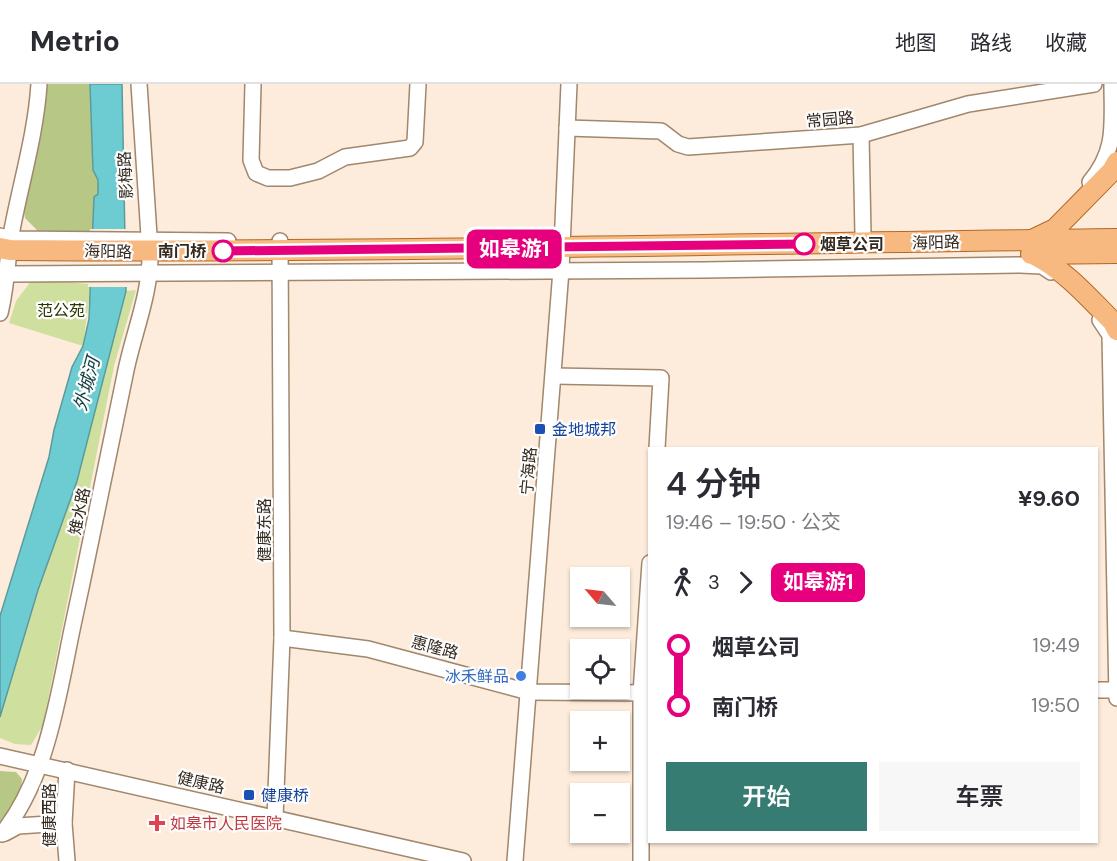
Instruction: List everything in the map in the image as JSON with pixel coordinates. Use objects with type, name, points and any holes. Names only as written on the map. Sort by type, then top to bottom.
[{"type":"main road","points":[[1117,162],[1112,171],[1055,229],[1032,247],[1068,277],[1113,322],[1117,330]]},
{"type":"main road","name":"海阳路","points":[[5,255],[280,257],[562,254],[1032,247],[1117,239]]},
{"type":"main road","name":"海阳路","points":[[1032,247],[1117,253]]},
{"type":"street","points":[[0,313],[5,255],[35,123],[39,84]]},
{"type":"street","name":"影梅路","points":[[139,84],[145,257]]},
{"type":"street","points":[[253,84],[251,160],[256,173],[268,178],[309,174],[345,157],[363,153],[410,148],[415,142],[418,84]]},
{"type":"street","name":"宁海路","points":[[515,861],[554,376],[569,84]]},
{"type":"street","name":"常园路","points":[[567,128],[661,131],[678,144],[688,147],[861,135],[968,104],[1094,84]]},
{"type":"street","points":[[562,254],[863,235],[1033,230],[1051,224],[1099,172],[1109,155],[1112,138],[1112,84]]},
{"type":"street","points":[[861,135],[863,235]]},
{"type":"street","points":[[562,254],[1020,265],[1042,266],[1057,275],[1097,315],[1110,335],[1117,698]]},
{"type":"street","name":"雉水路","points":[[1,836],[15,818],[40,765],[95,527],[128,360],[145,303],[145,257]]},
{"type":"street","name":"健康东路","points":[[275,818],[282,638],[280,257]]},
{"type":"street","points":[[554,376],[661,378],[657,447]]},
{"type":"street","points":[[641,861],[648,615]]},
{"type":"street","name":"惠隆路","points":[[282,638],[368,649],[529,692],[645,693]]},
{"type":"street","points":[[1098,690],[1117,690]]},
{"type":"street","name":"健康路","points":[[0,756],[463,861]]},
{"type":"street","name":"健康西路","points":[[67,770],[64,823],[68,861]]},
{"type":"street","points":[[1,836],[18,826],[64,823]]},
{"type":"green space","points":[[46,84],[90,84],[93,170],[98,180],[98,194],[94,197],[94,226],[88,235],[39,232],[25,218],[23,204]]},
{"type":"green space","name":"范公苑","points":[[32,280],[91,284],[83,346],[9,323],[16,301]]},
{"type":"green space","points":[[136,290],[114,366],[43,725],[31,745],[15,744],[0,738],[0,717],[38,590],[77,481],[126,291]]},
{"type":"green space","points":[[0,771],[16,772],[22,779],[21,790],[0,825]]},
{"type":"water","name":"外城河","points":[[90,84],[122,84],[126,291],[77,481],[38,590],[0,717],[0,616],[49,457],[54,430],[72,367],[83,346],[89,319],[94,197],[98,194],[98,180],[93,170]]},
{"type":"pier","points":[[90,229],[130,229],[129,287],[88,287]]},
{"type":"bus line","name":"如皋游1","points":[[223,251],[804,244]]},
{"type":"place","name":"烟草公司","points":[[804,244]]},
{"type":"place","name":"南门桥","points":[[223,251]]},
{"type":"place","name":"金地城邦","points":[[540,429]]},
{"type":"place","name":"冰禾鲜品","points":[[521,676]]},
{"type":"place","name":"健康桥","points":[[249,795]]},
{"type":"place","name":"如皋市人民医院","points":[[157,823]]}]
